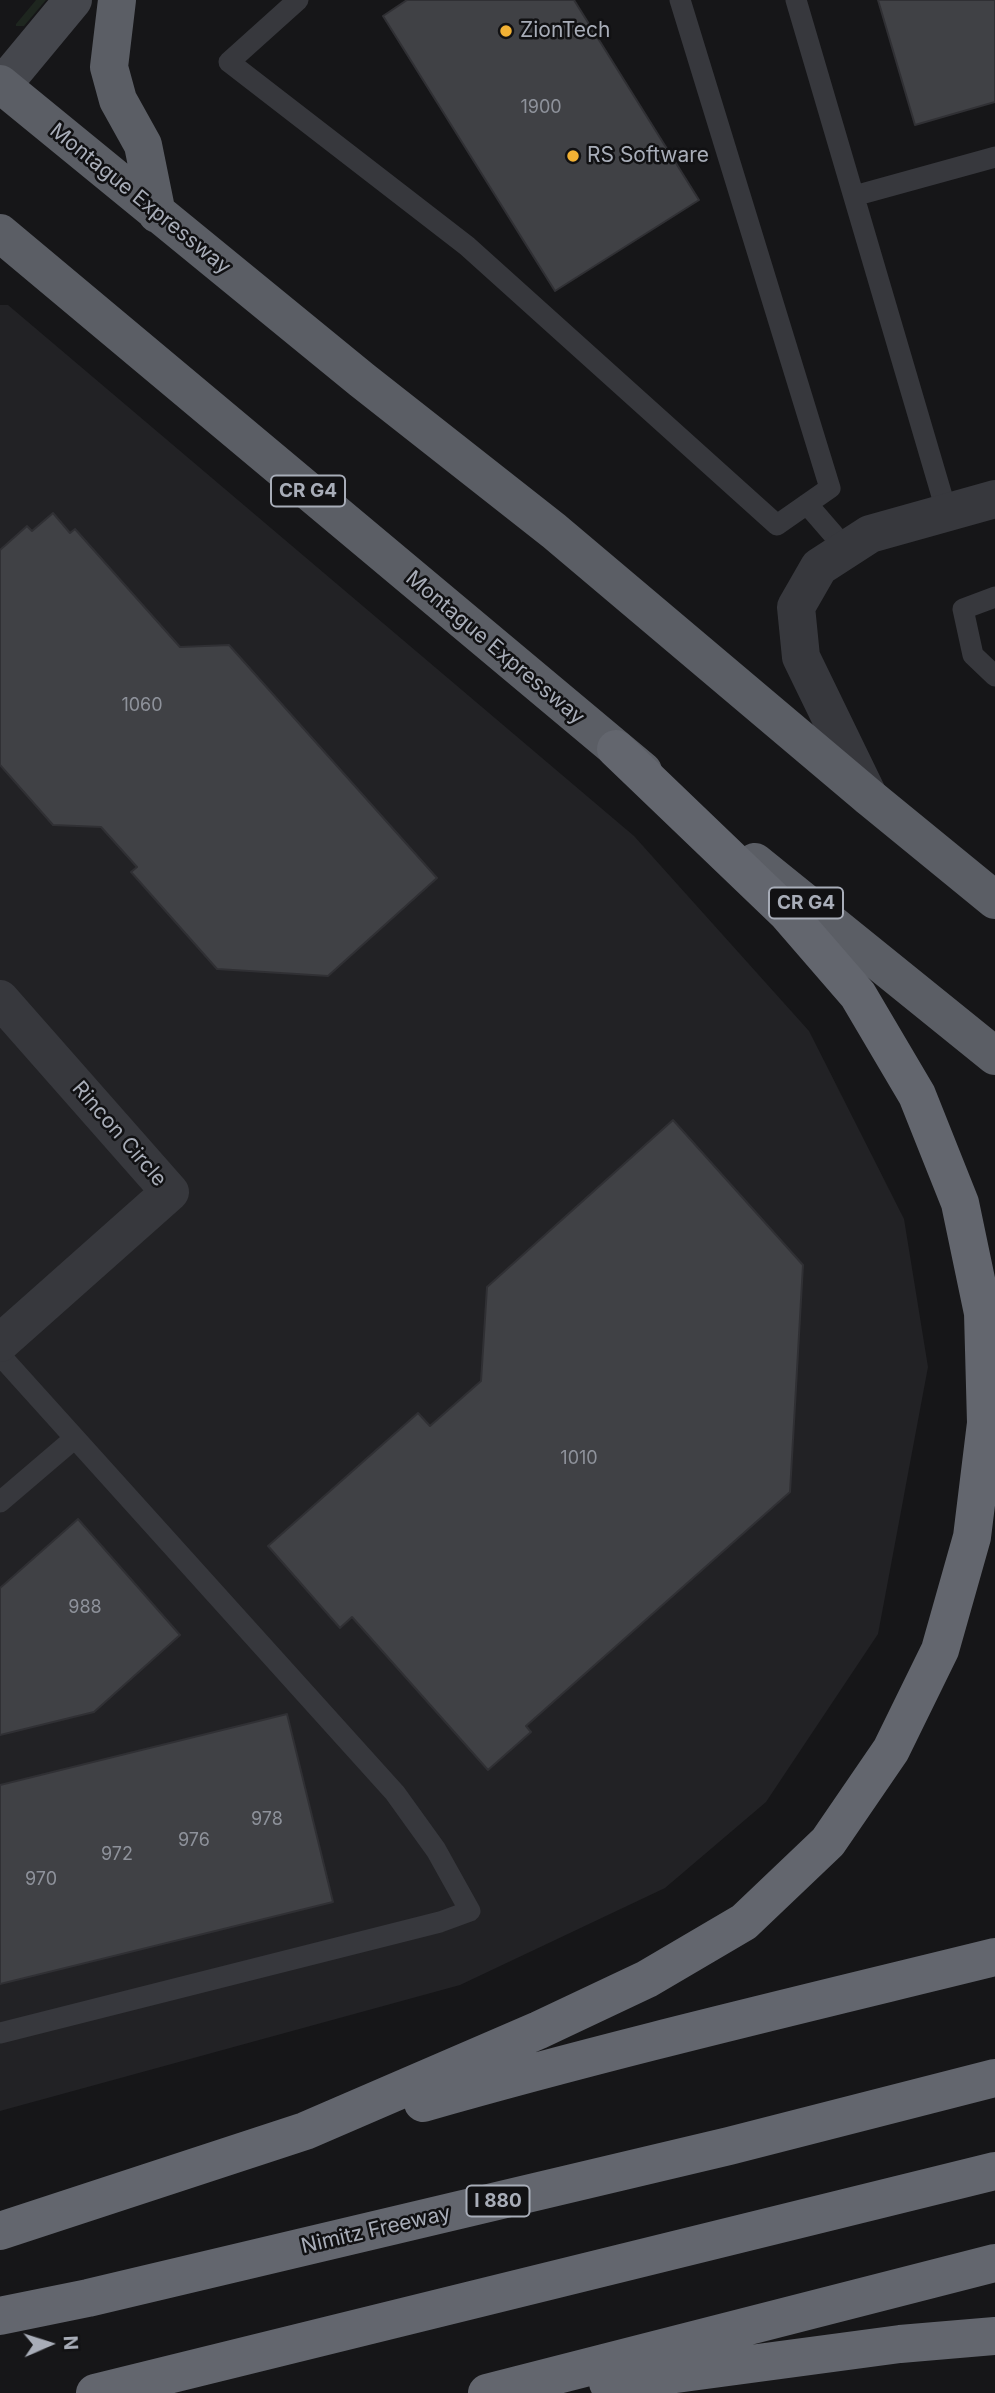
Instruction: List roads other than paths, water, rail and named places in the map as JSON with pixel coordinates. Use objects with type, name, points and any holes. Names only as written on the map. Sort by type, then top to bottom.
[{"type":"highway","points":[[117,0],[109,67],[118,100],[143,145],[157,214]]},
{"type":"highway","name":"Montague Expressway","points":[[1,86],[554,531],[995,900]]},
{"type":"highway","name":"Montague Expressway","points":[[0,233],[616,749],[995,1056]]},
{"type":"highway","points":[[0,256],[46,270]]},
{"type":"highway","points":[[0,2231],[306,2131],[540,2030],[647,1979],[744,1922],[828,1842],[891,1750],[940,1650],[972,1537],[986,1423],[983,1312],[960,1203],[917,1095],[858,995],[787,913],[616,749]]},
{"type":"highway","points":[[306,2131],[394,2111],[671,2036],[995,1957]]},
{"type":"highway","name":"Nimitz Freeway","points":[[0,2316],[88,2298],[729,2146],[995,2078]]},
{"type":"highway","points":[[95,2393],[995,2171]]},
{"type":"highway","points":[[487,2393],[995,2263]]},
{"type":"highway","points":[[533,2393],[900,2344],[995,2336]]},
{"type":"main road","points":[[1,86],[72,0]]},
{"type":"street","points":[[869,797],[801,657],[796,607],[833,558],[870,534],[995,499]]},
{"type":"street","name":"Rincon Circle","points":[[0,999],[170,1192],[0,1343]]},
{"type":"lane","points":[[298,0],[229,62],[467,246],[777,525],[830,488],[680,0]]},
{"type":"lane","points":[[796,0],[947,513]]},
{"type":"lane","points":[[854,196],[995,157]]},
{"type":"lane","points":[[807,504],[833,558]]},
{"type":"lane","points":[[995,597],[963,609],[974,655],[995,676]]},
{"type":"lane","points":[[0,1355],[395,1793],[436,1850],[470,1911],[440,1922],[0,2033]]},
{"type":"lane","points":[[0,1502],[75,1438]]},
{"type":"place","name":"ZionTech","points":[[506,31]]},
{"type":"place","name":"RS Software","points":[[573,156]]}]
